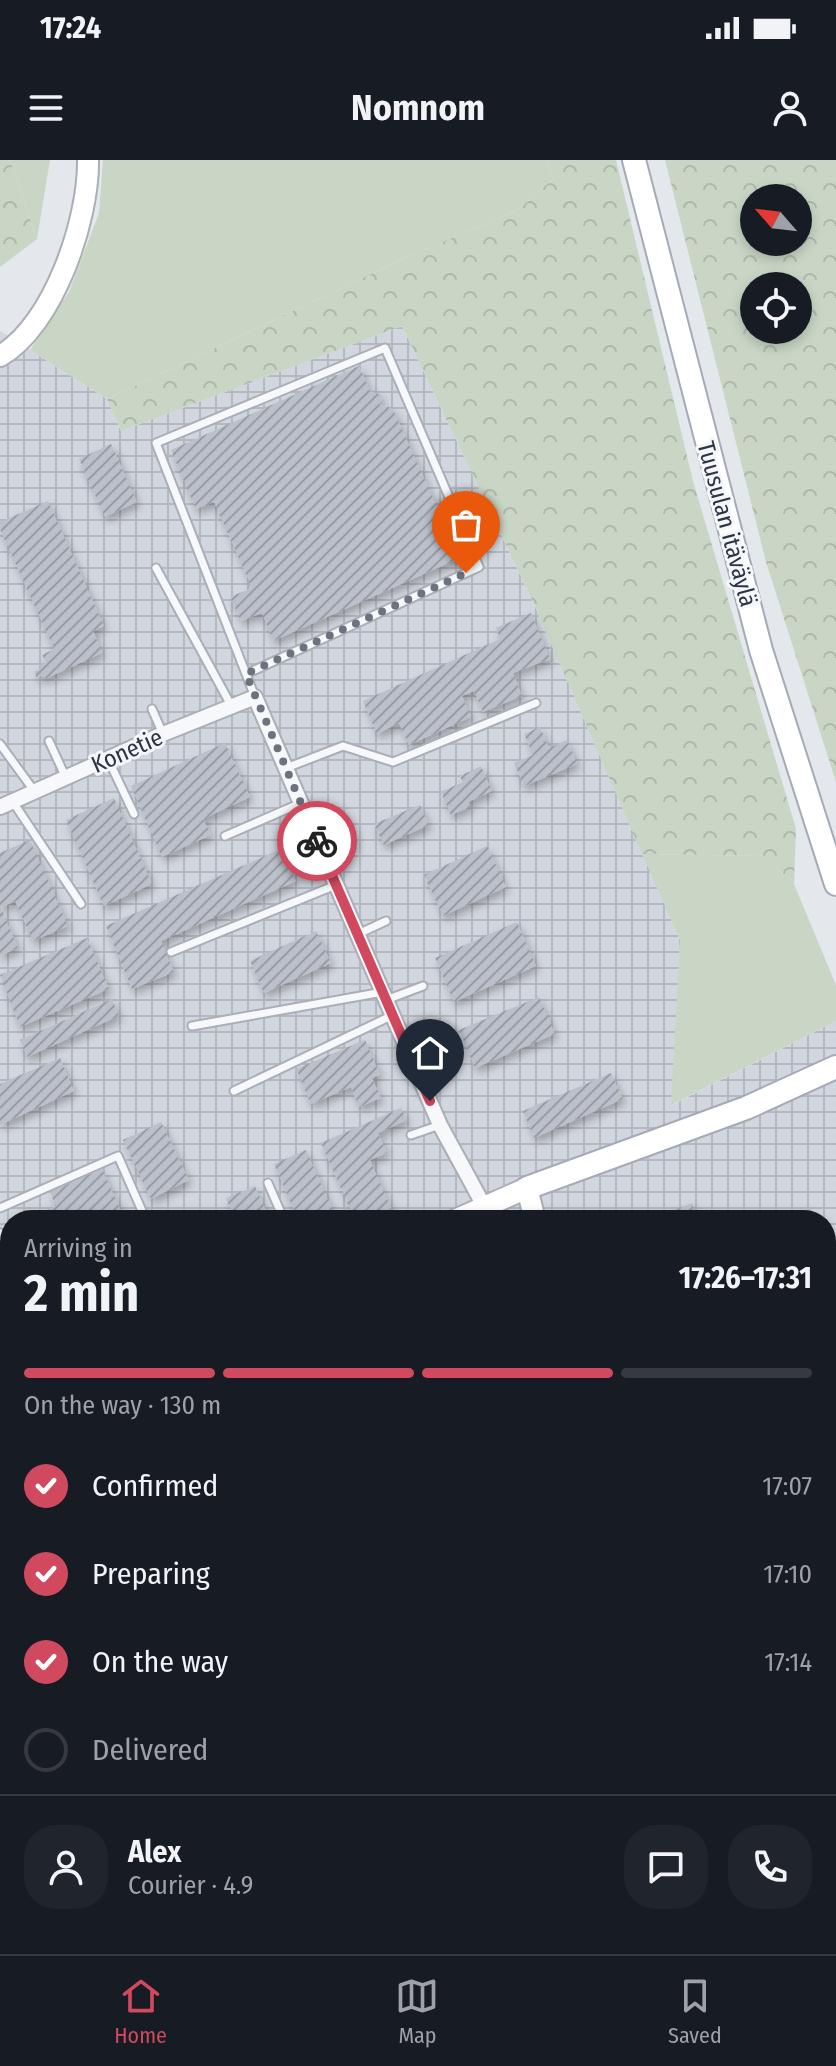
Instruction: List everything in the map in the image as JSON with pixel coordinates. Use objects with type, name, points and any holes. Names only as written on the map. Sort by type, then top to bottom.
[{"type":"main road","name":"Tuusulan itäväylä","points":[[634,160],[757,636],[806,798],[836,884]]},
{"type":"main road","points":[[712,1120],[732,1107],[790,1080],[836,1052]]},
{"type":"main road","points":[[527,1188],[746,1108],[836,1067]]},
{"type":"main road","points":[[712,1120],[749,1112],[836,1077]]},
{"type":"street","points":[[0,356],[10,350],[34,324],[61,277],[81,217],[88,160]]},
{"type":"street","points":[[255,697],[440,1125],[484,1206]]},
{"type":"street","name":"Konetie","points":[[6,804],[255,697]]},
{"type":"street","points":[[476,1210],[527,1188],[532,1210]]},
{"type":"lane","points":[[246,674],[479,567],[385,348],[156,443],[246,674],[255,697]]},
{"type":"lane","points":[[156,568],[232,707]]},
{"type":"lane","points":[[286,768],[343,746],[393,762],[536,703]]},
{"type":"lane","points":[[152,709],[163,734]]},
{"type":"lane","points":[[49,741],[66,778]]},
{"type":"lane","points":[[0,744],[35,792]]},
{"type":"lane","points":[[108,759],[134,814]]},
{"type":"lane","points":[[225,836],[301,803]]},
{"type":"lane","points":[[6,804],[81,904]]},
{"type":"lane","points":[[171,952],[336,885]]},
{"type":"lane","points":[[358,934],[386,921]]},
{"type":"lane","points":[[192,1026],[385,996],[423,986]]},
{"type":"lane","points":[[234,1091],[393,1015]]},
{"type":"lane","points":[[419,1076],[454,1061]]},
{"type":"lane","points":[[411,1135],[440,1125]]},
{"type":"lane","points":[[0,1208],[118,1156],[142,1210]]},
{"type":"lane","points":[[268,1183],[280,1210]]},
{"type":"shaded area","points":[[402,326],[533,602],[680,940],[672,1105],[836,1021],[836,1210],[0,1210],[0,331],[107,399],[121,431]]},
{"type":"green space","points":[[0,160],[10,160],[37,239],[0,267]]},
{"type":"green space","points":[[10,160],[50,160],[37,239]]},
{"type":"green space","points":[[103,160],[545,160],[554,178],[518,210],[409,256],[107,399],[30,350],[69,292],[99,213]]},
{"type":"green space","points":[[545,160],[616,160],[693,481],[796,829],[794,884],[764,856],[642,854],[533,602],[402,326],[121,431],[107,399],[409,256],[518,210],[554,178]]},
{"type":"green space","points":[[665,160],[836,160],[836,782],[766,562]]},
{"type":"green space","points":[[642,854],[764,856],[794,884],[836,985],[836,1021],[671,1105],[680,940]]},
{"type":"building","points":[[359,366],[370,391],[382,395],[379,404],[393,409],[460,558],[273,641],[262,613],[241,621],[230,597],[252,588],[214,502],[196,509],[171,450]]},
{"type":"building","points":[[111,444],[137,502],[105,517],[79,459]]},
{"type":"building","points":[[48,501],[104,626],[93,631],[102,653],[45,679],[43,675],[37,678],[34,672],[46,662],[42,655],[54,649],[0,529],[0,522]]},
{"type":"building","points":[[531,613],[550,659],[513,673],[522,696],[483,712],[474,691],[462,696],[471,717],[409,745],[399,723],[377,734],[363,701],[500,639],[496,628]]},
{"type":"building","points":[[540,727],[549,748],[567,740],[577,764],[524,786],[514,763],[533,755],[524,734]]},
{"type":"building","points":[[225,743],[250,797],[203,819],[211,835],[162,857],[131,786]]},
{"type":"building","points":[[481,766],[492,791],[468,802],[470,807],[451,815],[441,792],[463,782],[460,776]]},
{"type":"building","points":[[114,798],[152,884],[104,906],[66,820]]},
{"type":"building","points":[[420,805],[429,825],[384,845],[374,824]]},
{"type":"building","points":[[30,840],[68,926],[33,941],[15,901],[1,908],[18,948],[0,956],[0,853]]},
{"type":"building","points":[[487,846],[506,887],[443,916],[424,875]]},
{"type":"building","points":[[281,849],[296,881],[161,941],[174,972],[132,989],[106,926]]},
{"type":"building","points":[[517,922],[536,966],[454,1002],[435,958]]},
{"type":"building","points":[[316,931],[331,963],[264,993],[250,961]]},
{"type":"building","points":[[87,938],[109,989],[20,1027],[0,975]]},
{"type":"building","points":[[539,997],[555,1034],[475,1068],[459,1030]]},
{"type":"building","points":[[112,999],[119,1016],[27,1057],[20,1040]]},
{"type":"building","points":[[365,1040],[380,1075],[372,1078],[381,1098],[359,1107],[351,1087],[311,1104],[296,1069]]},
{"type":"building","points":[[60,1058],[74,1091],[0,1125],[0,1084]]},
{"type":"building","points":[[611,1073],[623,1099],[534,1138],[523,1111]]},
{"type":"building","points":[[401,1108],[407,1120],[378,1133],[387,1153],[370,1160],[391,1208],[351,1210],[321,1143]]},
{"type":"building","points":[[161,1122],[189,1180],[151,1199],[123,1140]]},
{"type":"building","points":[[306,1150],[333,1210],[294,1210],[274,1164]]},
{"type":"building","points":[[102,1169],[120,1210],[46,1210],[56,1206],[50,1192]]},
{"type":"building","points":[[255,1186],[266,1210],[231,1210],[226,1198]]},
{"type":"building","points":[[692,1203],[695,1210],[675,1210]]},
{"type":"way so far","points":[[317,841],[246,674],[466,573]]},
{"type":"route","points":[[317,841],[430,1101]]}]
